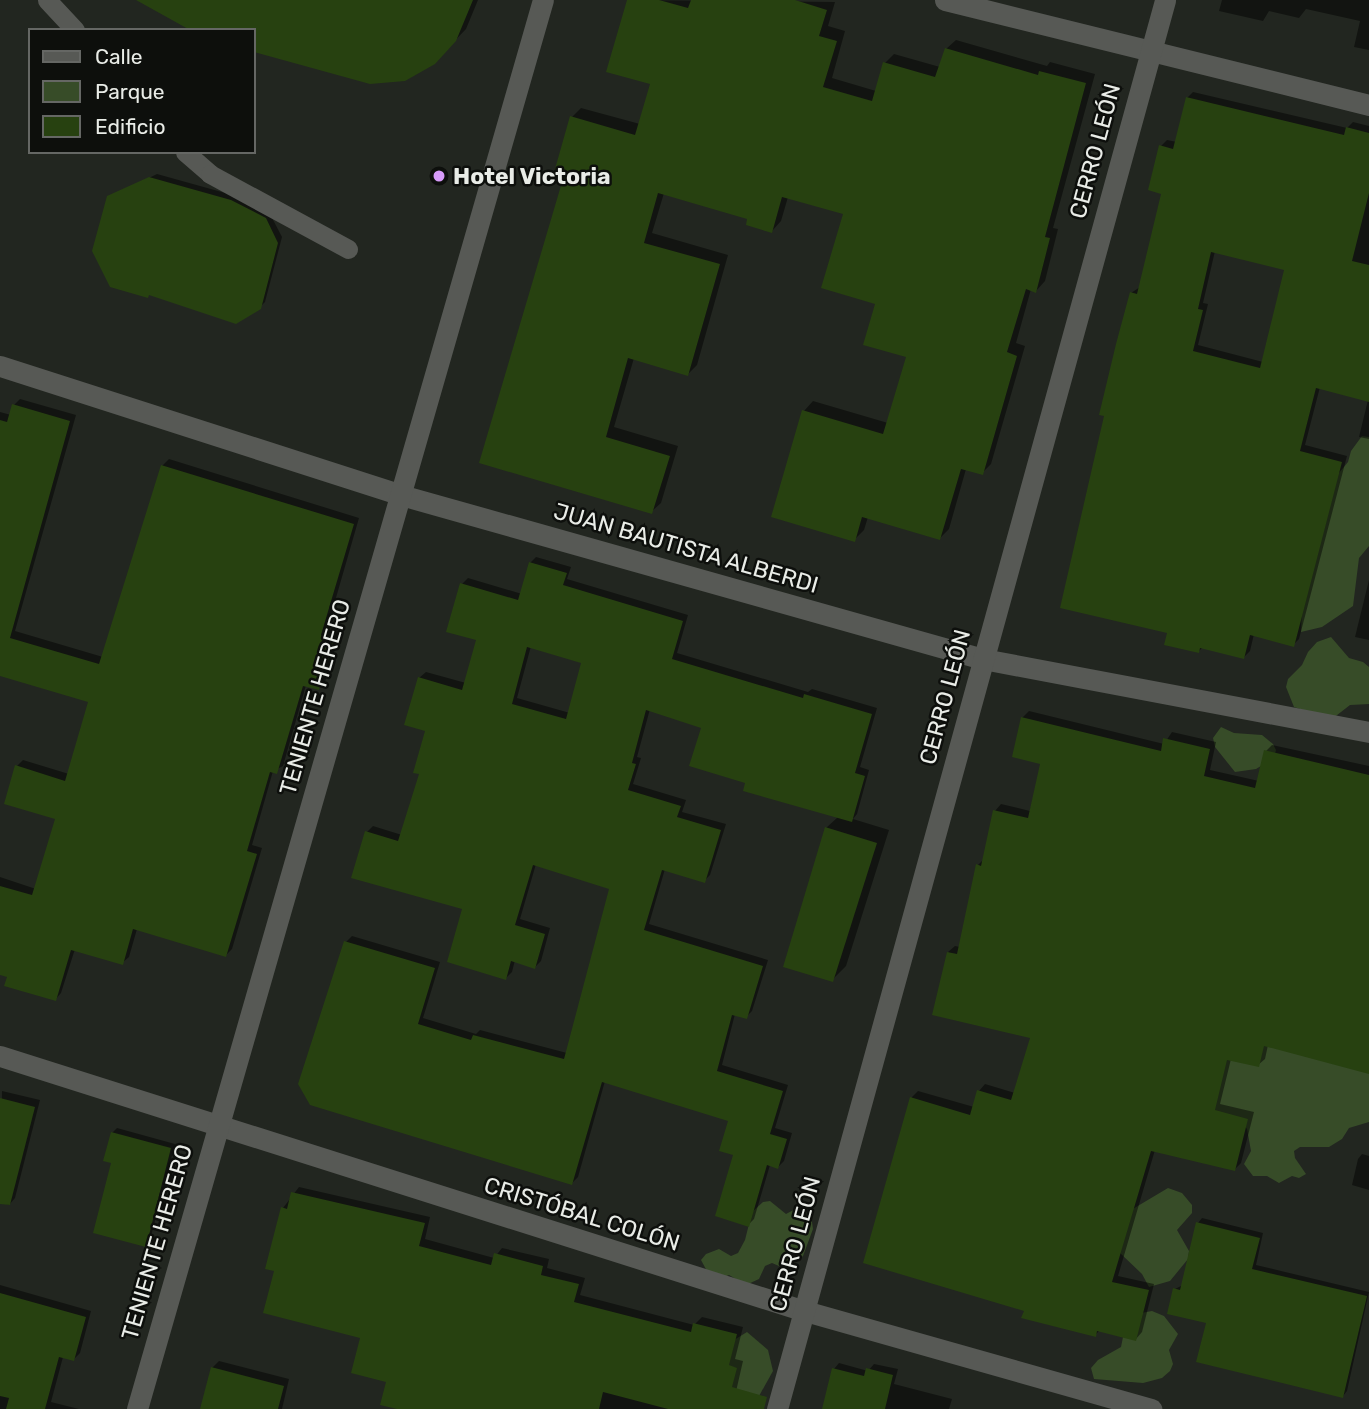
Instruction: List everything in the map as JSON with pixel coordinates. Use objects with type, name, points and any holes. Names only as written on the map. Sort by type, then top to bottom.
[{"type":"street","name":"TENIENTE HERERO","points":[[137,1409],[543,0]]},
{"type":"street","points":[[945,0],[1369,105]]},
{"type":"street","name":"CERRO LEÓN","points":[[777,1409],[1165,0]]},
{"type":"street","name":"JUAN BAUTISTA ALBERDI","points":[[0,366],[401,495],[983,659],[1369,732]]},
{"type":"street","name":"CRISTÓBAL COLÓN","points":[[0,1056],[804,1311],[1151,1409]]},
{"type":"lane","points":[[47,0],[73,28]]},
{"type":"lane","points":[[187,154],[210,174],[348,249]]},
{"type":"green space","points":[[1362,436],[1369,437],[1369,546],[1359,558],[1353,606],[1322,627],[1301,632],[1302,608],[1333,480],[1348,462],[1351,451]]},
{"type":"green space","points":[[1331,637],[1349,658],[1369,667],[1369,704],[1350,705],[1332,719],[1294,707],[1286,687],[1288,679],[1302,665],[1317,642]]},
{"type":"green space","points":[[1221,727],[1234,733],[1262,735],[1273,744],[1276,750],[1274,758],[1256,769],[1235,772],[1215,747],[1213,738]]},
{"type":"green space","points":[[1254,1043],[1369,1069],[1369,1122],[1349,1128],[1342,1139],[1329,1147],[1300,1147],[1294,1151],[1295,1158],[1306,1174],[1299,1178],[1292,1176],[1279,1183],[1267,1176],[1253,1176],[1244,1164],[1251,1151],[1247,1129],[1242,1122],[1214,1120],[1202,1069]]},
{"type":"green space","points":[[1168,1188],[1182,1193],[1192,1205],[1192,1213],[1177,1230],[1189,1251],[1188,1259],[1170,1281],[1149,1287],[1142,1274],[1120,1253],[1131,1210]]},
{"type":"green space","points":[[770,1201],[786,1214],[799,1207],[811,1215],[813,1229],[803,1256],[786,1269],[772,1263],[765,1266],[759,1279],[746,1285],[729,1275],[722,1278],[708,1273],[701,1260],[706,1254],[719,1249],[731,1256],[738,1253],[745,1240],[752,1212],[763,1202]]},
{"type":"green space","points":[[1152,1311],[1164,1316],[1178,1334],[1169,1350],[1173,1364],[1170,1371],[1162,1378],[1143,1383],[1094,1379],[1091,1368],[1098,1360],[1121,1347],[1123,1337],[1141,1313]]},
{"type":"green space","points":[[747,1332],[768,1350],[773,1371],[759,1396],[732,1409],[725,1369],[734,1340]]},
{"type":"building","points":[[136,0],[473,0],[456,41],[435,64],[405,81],[370,84],[256,53],[256,28],[186,28]]},
{"type":"building","points":[[627,0],[659,0],[688,8],[691,0],[795,0],[827,10],[819,36],[837,41],[823,87],[872,101],[883,62],[935,77],[945,48],[1038,75],[1039,71],[1086,83],[1045,237],[1050,238],[1036,293],[1026,289],[1007,352],[1017,356],[983,475],[961,469],[940,540],[862,517],[855,542],[771,517],[802,410],[883,434],[906,357],[863,345],[875,304],[821,288],[843,214],[782,197],[772,233],[746,225],[747,219],[658,193],[644,243],[720,264],[688,376],[628,358],[606,437],[670,456],[652,514],[479,463],[565,172],[555,169],[570,116],[635,135],[650,84],[606,72]]},
{"type":"building","points":[[1186,97],[1344,135],[1346,127],[1369,133],[1369,193],[1352,261],[1369,265],[1369,402],[1316,388],[1300,451],[1342,462],[1294,647],[1250,635],[1244,659],[1200,648],[1199,653],[1164,645],[1167,633],[1060,608],[1104,416],[1099,415],[1116,344],[1130,292],[1137,294],[1161,194],[1148,190],[1159,145],[1173,149]],"holes":[[[1211,252],[1284,270],[1260,368],[1193,351],[1203,310],[1198,309]]]},
{"type":"building","points":[[149,177],[231,200],[266,218],[278,243],[261,309],[236,324],[149,295],[148,298],[110,287],[92,251],[107,196]]},
{"type":"building","points":[[12,404],[70,421],[10,638],[99,664],[161,465],[354,524],[321,635],[335,639],[319,690],[303,686],[277,774],[270,772],[247,851],[257,854],[226,957],[133,929],[123,965],[71,950],[56,1001],[4,986],[7,977],[0,975],[0,886],[32,895],[55,819],[4,804],[15,765],[65,781],[88,702],[0,676],[0,420],[7,422]]},
{"type":"building","points":[[529,562],[567,573],[563,585],[683,621],[672,659],[803,698],[804,694],[872,714],[855,773],[865,776],[852,822],[743,791],[745,783],[689,766],[701,728],[646,710],[632,763],[636,764],[628,790],[681,806],[677,817],[721,830],[705,883],[662,870],[644,930],[763,966],[747,1019],[732,1015],[717,1071],[783,1091],[770,1134],[787,1139],[778,1169],[767,1165],[749,1227],[715,1216],[733,1155],[719,1151],[728,1121],[602,1082],[572,1185],[310,1105],[298,1084],[344,941],[435,968],[418,1024],[471,1040],[473,1035],[564,1059],[609,889],[533,865],[515,925],[545,934],[535,969],[511,961],[506,980],[447,962],[462,909],[351,878],[365,831],[398,841],[419,774],[413,773],[425,731],[404,725],[418,677],[462,690],[476,640],[446,632],[460,583],[518,600]],"holes":[[[527,647],[581,663],[566,719],[512,704]]]},
{"type":"building","points":[[1021,717],[1161,751],[1163,738],[1210,749],[1204,776],[1255,788],[1264,750],[1369,775],[1369,1074],[1264,1046],[1259,1067],[1227,1060],[1215,1110],[1248,1119],[1235,1171],[1151,1151],[1112,1282],[1149,1290],[1136,1341],[1097,1331],[1096,1337],[1021,1318],[1024,1311],[863,1263],[910,1097],[970,1115],[977,1090],[1011,1100],[1030,1038],[932,1015],[947,952],[957,954],[976,864],[981,866],[993,810],[1028,818],[1040,764],[1012,757]]},
{"type":"building","points":[[825,827],[877,843],[833,982],[783,967]]},
{"type":"building","points":[[0,1098],[35,1107],[10,1205],[0,1204]]},
{"type":"building","points":[[111,1132],[171,1148],[146,1247],[93,1233],[111,1163],[103,1161]]},
{"type":"building","points":[[291,1192],[425,1223],[419,1246],[491,1265],[494,1253],[543,1266],[541,1275],[579,1284],[574,1302],[691,1332],[693,1323],[737,1334],[729,1365],[737,1368],[732,1387],[767,1397],[764,1409],[668,1409],[603,1392],[599,1409],[397,1409],[380,1405],[386,1382],[351,1373],[360,1338],[263,1313],[274,1271],[265,1269],[281,1207],[287,1209]]},
{"type":"building","points":[[1196,1222],[1260,1238],[1252,1269],[1367,1296],[1343,1398],[1196,1362],[1206,1323],[1167,1314],[1173,1288],[1180,1290]]},
{"type":"building","points":[[0,1293],[86,1317],[74,1361],[59,1357],[45,1409],[6,1409],[9,1398],[0,1396]]},
{"type":"building","points":[[211,1367],[284,1386],[278,1409],[200,1409]]},
{"type":"building","points":[[832,1368],[864,1376],[866,1368],[893,1375],[885,1409],[822,1409]]},
{"type":"place","name":"Hotel Victoria","points":[[439,176]]}]
